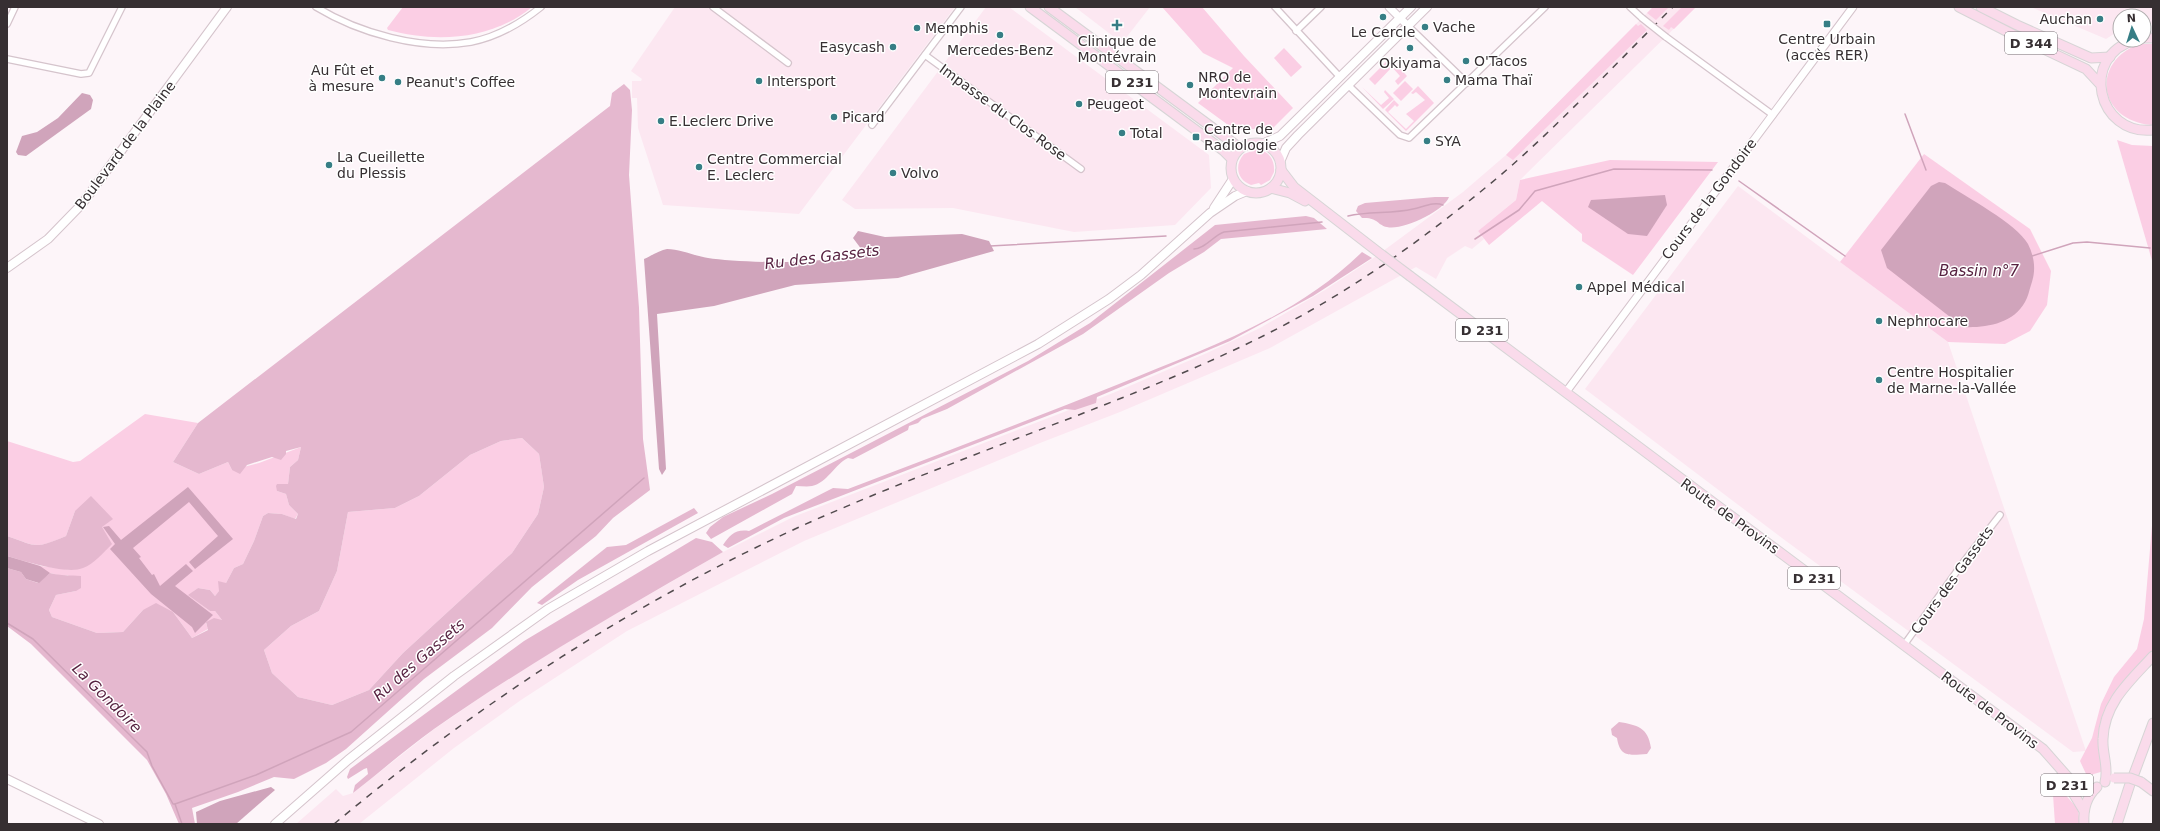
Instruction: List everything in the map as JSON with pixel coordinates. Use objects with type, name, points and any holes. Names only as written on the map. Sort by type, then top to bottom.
[{"type":"main road","name":"Boulevard de la Plaine","points":[[7,268],[48,239],[82,204],[228,7]]},
{"type":"main road","name":"D 231","points":[[1030,7],[1224,151],[1232,159]]},
{"type":"main road","name":"D 231","points":[[1049,7],[1240,148]]},
{"type":"main road","points":[[1404,21],[1411,7]]},
{"type":"main road","points":[[1271,188],[1276,183],[1286,148],[1351,88],[1405,19],[1417,7]]},
{"type":"main road","points":[[1247,191],[1236,184],[1231,172],[1232,159],[1240,148],[1254,143],[1262,144],[1280,136],[1339,76],[1404,21],[1427,7]]},
{"type":"main road","name":"D 344","points":[[1959,7],[2086,69],[2100,83]]},
{"type":"main road","name":"D 344","points":[[1981,7],[2091,58],[2110,57]]},
{"type":"main road","points":[[2119,48],[2110,57],[2102,72],[2100,83],[2104,101],[2112,114],[2124,124],[2139,130],[2152,130]]},
{"type":"main road","name":"D 231","points":[[1262,144],[1274,150],[1280,166],[1294,187],[1324,211]]},
{"type":"main road","points":[[1210,213],[1233,179]]},
{"type":"main road","name":"D 231","points":[[1247,191],[1259,193],[1271,188],[1290,193],[1324,211]]},
{"type":"main road","points":[[275,824],[348,760],[454,676],[548,609],[648,551],[1038,344],[1082,318],[1141,275],[1210,213],[1235,196],[1247,191]]},
{"type":"main road","name":"Route de Provins","points":[[1324,211],[1566,392],[1662,466],[1904,645],[2051,757]]},
{"type":"main road","points":[[2105,782],[2107,772],[2103,738],[2110,708],[2123,688],[2153,656]]},
{"type":"main road","points":[[2122,824],[2153,723]]},
{"type":"main road","points":[[2117,824],[2153,737]]},
{"type":"main road","name":"D 231","points":[[2051,757],[2073,783],[2080,787],[2095,789]]},
{"type":"main road","name":"D 231","points":[[2051,757],[2084,811]]},
{"type":"main road","points":[[2084,824],[2084,811],[2088,799],[2095,789],[2105,782],[2114,778],[2130,778],[2153,791]]},
{"type":"main road","points":[[7,779],[99,824]]},
{"type":"street","points":[[7,24],[15,7]]},
{"type":"street","points":[[7,59],[81,74],[89,73],[92,70],[122,7]]},
{"type":"street","points":[[316,7],[342,20],[377,33],[418,42],[453,44],[471,42],[496,35],[527,18],[541,7]]},
{"type":"street","points":[[713,7],[788,63]]},
{"type":"street","points":[[872,125],[961,7]]},
{"type":"street","points":[[1275,7],[1339,76]]},
{"type":"street","points":[[1296,31],[1321,7]]},
{"type":"street","points":[[1390,7],[1468,83]]},
{"type":"street","points":[[1351,88],[1400,135],[1409,138],[1468,83],[1545,7]]},
{"type":"street","points":[[1630,7],[1666,37],[1772,114]]},
{"type":"street","name":"Cours de la Gondoire","points":[[1566,392],[1853,7]]},
{"type":"street","name":"Impasse du Clos Rose","points":[[925,55],[1080,169]]},
{"type":"street","name":"Cours des Gassets","points":[[1904,645],[1962,564],[2000,515]]},
{"type":"shaded area","points":[[403,7],[532,7],[516,18],[482,32],[463,36],[425,37],[388,30],[387,28]]},
{"type":"shaded area","points":[[675,7],[955,7],[799,214],[663,205],[638,128],[637,98],[632,98],[632,81],[641,81],[642,79],[631,71]]},
{"type":"shaded area","points":[[986,7],[1009,7],[1209,155],[1211,188],[1175,225],[1074,232],[953,208],[855,209],[842,200]]},
{"type":"shaded area","name":"Clinique de Montévrain","points":[[1075,7],[1150,7],[1122,43]]},
{"type":"shaded area","points":[[1162,7],[1202,7],[1244,56],[1293,108],[1273,128],[1235,130],[1198,103],[1233,68],[1203,53]]},
{"type":"shaded area","points":[[1653,7],[1696,7],[1520,180],[1516,200],[1478,231],[1484,239],[1472,249],[1465,246],[1447,258],[1436,279],[1416,267],[1270,348],[1120,412],[1040,443],[804,541],[627,631],[521,700],[454,748],[359,824],[296,824],[336,789],[343,796],[353,793],[433,730],[500,684],[584,632],[723,552],[793,517],[1113,393],[1207,353],[1260,328],[1325,290],[1375,257],[1463,192],[1506,155]]},
{"type":"shaded area","points":[[1653,7],[1669,7],[1656,20],[1647,13]]},
{"type":"shaded area","points":[[1682,7],[1696,7],[1674,29],[1671,27],[1669,30],[1663,26]]},
{"type":"shaded area","points":[[2031,7],[2153,7],[2153,24],[2152,8],[2112,8],[2112,35],[2106,39]]},
{"type":"shaded area","points":[[1636,24],[1638,26],[1641,24],[1647,30],[1513,160],[1506,155]]},
{"type":"shaded area","points":[[2153,44],[2153,125],[2133,121],[2120,113],[2111,102],[2107,90],[2107,77],[2113,64],[2123,53],[2132,48],[2152,48]]},
{"type":"shaded area","points":[[1284,48],[1302,67],[1291,77],[1274,58]]},
{"type":"shaded area","points":[[1390,58],[1407,76],[1398,85],[1395,81],[1400,76],[1392,67],[1375,85],[1369,79]]},
{"type":"shaded area","points":[[1405,81],[1413,89],[1401,101],[1393,93]]},
{"type":"shaded area","points":[[624,84],[630,90],[632,110],[629,175],[639,308],[643,439],[650,490],[613,518],[596,536],[532,587],[492,628],[424,679],[346,749],[326,763],[294,779],[274,777],[238,792],[192,808],[195,824],[179,824],[166,794],[147,760],[31,644],[7,626],[7,568],[21,572],[26,579],[38,583],[50,573],[81,576],[81,588],[76,591],[56,595],[49,610],[52,617],[97,633],[123,632],[143,610],[156,603],[173,612],[192,638],[208,630],[206,622],[214,618],[222,620],[215,611],[210,611],[188,595],[198,588],[210,590],[215,596],[219,591],[218,581],[226,583],[234,568],[243,564],[254,541],[263,516],[268,513],[282,514],[296,519],[298,514],[289,505],[286,494],[277,491],[276,486],[277,484],[288,484],[290,467],[298,460],[301,447],[286,451],[286,454],[281,460],[272,457],[247,465],[240,474],[232,470],[228,462],[199,474],[173,462],[198,423],[610,106],[612,93]],"holes":[[[522,438],[539,454],[544,487],[538,514],[512,553],[403,653],[369,690],[332,705],[298,697],[272,673],[264,650],[291,626],[319,611],[337,571],[348,512],[395,508],[419,496],[470,455],[501,441]]]},
{"type":"shaded area","points":[[1418,86],[1434,103],[1406,131],[1385,110],[1394,100],[1399,105],[1397,107],[1395,105],[1388,112],[1406,129],[1414,121],[1406,114],[1425,100],[1416,92],[1413,94],[1411,93]]},
{"type":"shaded area","points":[[1362,87],[1381,105],[1389,98],[1384,92],[1385,90],[1394,99],[1383,109]]},
{"type":"shaded area","points":[[2117,140],[2132,145],[2153,146],[2153,264]]},
{"type":"shaded area","points":[[1257,149],[1268,154],[1272,160],[1274,172],[1270,180],[1261,185],[1259,183],[1251,185],[1246,183],[1240,176],[1238,167],[1244,154]]},
{"type":"shaded area","points":[[1924,154],[2030,229],[2051,271],[2047,305],[2030,331],[2005,344],[1948,342],[1840,262]]},
{"type":"shaded area","points":[[1610,160],[1718,162],[1633,275],[1582,241],[1582,234],[1542,201],[1489,245],[1478,231],[1516,200],[1520,180]]},
{"type":"shaded area","points":[[1738,186],[1948,342],[2086,751],[2073,752],[1786,541],[1585,389]]},
{"type":"shaded area","points":[[1449,197],[1446,202],[1431,214],[1402,226],[1387,227],[1374,220],[1362,218],[1356,211],[1358,206],[1365,203]]},
{"type":"shaded area","points":[[1306,216],[1314,218],[1327,229],[1221,239],[1204,252],[1169,273],[1083,334],[947,409],[909,426],[908,430],[853,459],[848,458],[817,484],[810,486],[796,486],[792,494],[711,539],[706,533],[710,527],[723,517],[772,494],[1028,361],[1090,323],[1215,225]]},
{"type":"shaded area","points":[[1362,252],[1372,258],[1313,296],[1230,341],[1097,397],[1096,403],[1075,410],[1065,409],[784,518],[728,548],[723,545],[728,538],[736,532],[749,531],[833,488],[848,489],[1184,358],[1248,330],[1308,296],[1336,275]]},
{"type":"shaded area","points":[[145,414],[198,423],[173,462],[199,474],[228,462],[232,470],[259,463],[301,447],[298,460],[290,467],[288,484],[278,484],[277,491],[286,494],[289,505],[298,514],[295,519],[282,514],[268,513],[263,516],[254,541],[243,564],[234,568],[226,583],[215,596],[210,590],[198,588],[189,595],[210,611],[215,611],[222,620],[206,623],[208,629],[192,638],[173,612],[143,610],[123,632],[97,633],[52,617],[49,610],[56,595],[76,591],[68,575],[62,576],[50,573],[39,583],[26,579],[21,572],[7,568],[7,556],[41,566],[72,570],[75,511],[66,536],[48,543],[42,545],[31,544],[7,536],[7,441],[73,462],[80,461]]},
{"type":"shaded area","points":[[522,438],[539,454],[544,487],[538,514],[512,553],[403,653],[369,690],[332,705],[298,697],[272,673],[264,650],[291,626],[319,611],[337,571],[348,512],[395,508],[419,496],[470,455],[501,441]]},
{"type":"shaded area","points":[[91,496],[113,519],[102,527],[112,544],[91,564],[76,570],[56,569],[7,556],[7,536],[31,544],[42,545],[66,536],[75,511]]},
{"type":"shaded area","points":[[694,508],[698,513],[578,580],[542,605],[537,603],[607,547],[626,545]]},
{"type":"shaded area","points":[[2153,514],[2153,651],[2125,682],[2109,704],[2099,729],[2099,754],[2104,771],[2087,776],[2080,761],[2092,738],[2101,704],[2114,677],[2137,649],[2144,619]]},
{"type":"shaded area","points":[[696,538],[712,542],[723,552],[613,615],[540,659],[469,705],[434,729],[353,793],[355,785],[368,774],[367,768],[348,779],[347,777],[350,769],[524,641]]},
{"type":"shaded area","points":[[1619,722],[1631,724],[1641,728],[1644,731],[1650,741],[1651,748],[1647,754],[1631,755],[1623,752],[1618,744],[1617,738],[1612,735],[1611,729]]},
{"type":"shaded area","points":[[2052,780],[2078,809],[2080,824],[2055,824]]},
{"type":"water","points":[[82,93],[90,95],[93,100],[91,109],[26,156],[18,155],[16,152],[22,136],[37,132],[58,118]]},
{"type":"water","name":"Bassin n°7","points":[[1939,182],[1945,183],[2002,219],[2022,236],[2028,244],[2034,264],[2033,280],[2025,302],[2020,309],[2006,320],[1980,327],[1963,327],[1887,268],[1881,250],[1931,186]]},
{"type":"water","points":[[1665,195],[1667,205],[1647,236],[1628,234],[1588,207],[1591,200]]},
{"type":"water","points":[[858,231],[885,237],[962,234],[989,241],[994,251],[898,278],[795,285],[714,306],[657,314],[666,469],[662,475],[659,469],[644,259],[667,249],[723,260],[787,262],[831,259],[862,250],[853,238]]},
{"type":"water","points":[[188,487],[233,539],[195,569],[189,562],[218,536],[189,502],[133,548],[141,557],[139,558],[152,575],[154,574],[160,586],[186,564],[193,571],[175,586],[213,615],[195,633],[192,627],[151,594],[110,549],[115,544],[103,527],[109,526],[121,540]]},
{"type":"water","points":[[7,556],[40,566],[50,573],[39,583],[26,579],[21,572],[7,568]]},
{"type":"water","points":[[271,787],[275,790],[236,824],[197,824],[196,812],[220,801]]},
{"type":"waterway","points":[[1905,114],[1926,170]]},
{"type":"waterway","name":"Ru des Gassets","points":[[1475,239],[1519,210],[1535,191],[1614,169],[1712,170]]},
{"type":"waterway","name":"Ru des Gassets","points":[[1739,181],[1845,256]]},
{"type":"waterway","name":"Ru des Gassets","points":[[1348,216],[1405,211],[1432,204],[1443,205]]},
{"type":"waterway","name":"Ru des Gassets","points":[[1194,249],[1202,247],[1224,232],[1322,222]]},
{"type":"waterway","name":"Ru des Gassets","points":[[990,246],[1166,236]]},
{"type":"waterway","points":[[2032,256],[2073,243],[2087,242],[2150,248]]},
{"type":"waterway","name":"Ru des Gassets","points":[[175,804],[256,775],[351,732],[644,478]]},
{"type":"waterway","name":"La Gondoire","points":[[7,623],[33,639],[147,752],[152,766],[173,804],[175,804],[182,824]]},
{"type":"railway","points":[[334,824],[448,735],[508,693],[568,653],[630,615],[693,580],[824,516],[950,464],[1165,381],[1252,342],[1333,297],[1405,250],[1496,179],[1542,138],[1673,7]]},
{"type":"place","name":"Le Cercle","points":[[1383,17]]},
{"type":"place","name":"Auchan","points":[[2100,19]]},
{"type":"place","name":"Centre Urbain (accès RER)","points":[[1827,24]]},
{"type":"place","name":"Clinique de Montévrain","points":[[1117,25]]},
{"type":"place","name":"Vache","points":[[1425,27]]},
{"type":"place","name":"Memphis","points":[[917,28]]},
{"type":"place","name":"Mercedes-Benz","points":[[1000,35]]},
{"type":"place","name":"Easycash","points":[[893,47]]},
{"type":"place","name":"Okiyama","points":[[1410,48]]},
{"type":"place","name":"O'Tacos","points":[[1466,61]]},
{"type":"place","name":"Au Fût et à mesure","points":[[382,78]]},
{"type":"place","name":"Mama Thaï","points":[[1447,80]]},
{"type":"place","name":"Intersport","points":[[759,81]]},
{"type":"place","name":"Peanut's Coffee","points":[[398,82]]},
{"type":"place","name":"NRO de Montevrain","points":[[1190,85]]},
{"type":"place","name":"Peugeot","points":[[1079,104]]},
{"type":"place","name":"Picard","points":[[834,117]]},
{"type":"place","name":"E.Leclerc Drive","points":[[661,121]]},
{"type":"place","name":"Total","points":[[1122,133]]},
{"type":"place","name":"Centre de Radiologie","points":[[1196,137]]},
{"type":"place","name":"SYA","points":[[1427,141]]},
{"type":"place","name":"La Cueillette du Plessis","points":[[329,165]]},
{"type":"place","name":"Centre Commercial E. Leclerc","points":[[699,167]]},
{"type":"place","name":"Volvo","points":[[893,173]]},
{"type":"place","name":"Appel Médical","points":[[1579,287]]},
{"type":"place","name":"Nephrocare","points":[[1879,321]]},
{"type":"place","name":"Centre Hospitalier de Marne-la-Vallée","points":[[1879,380]]}]
